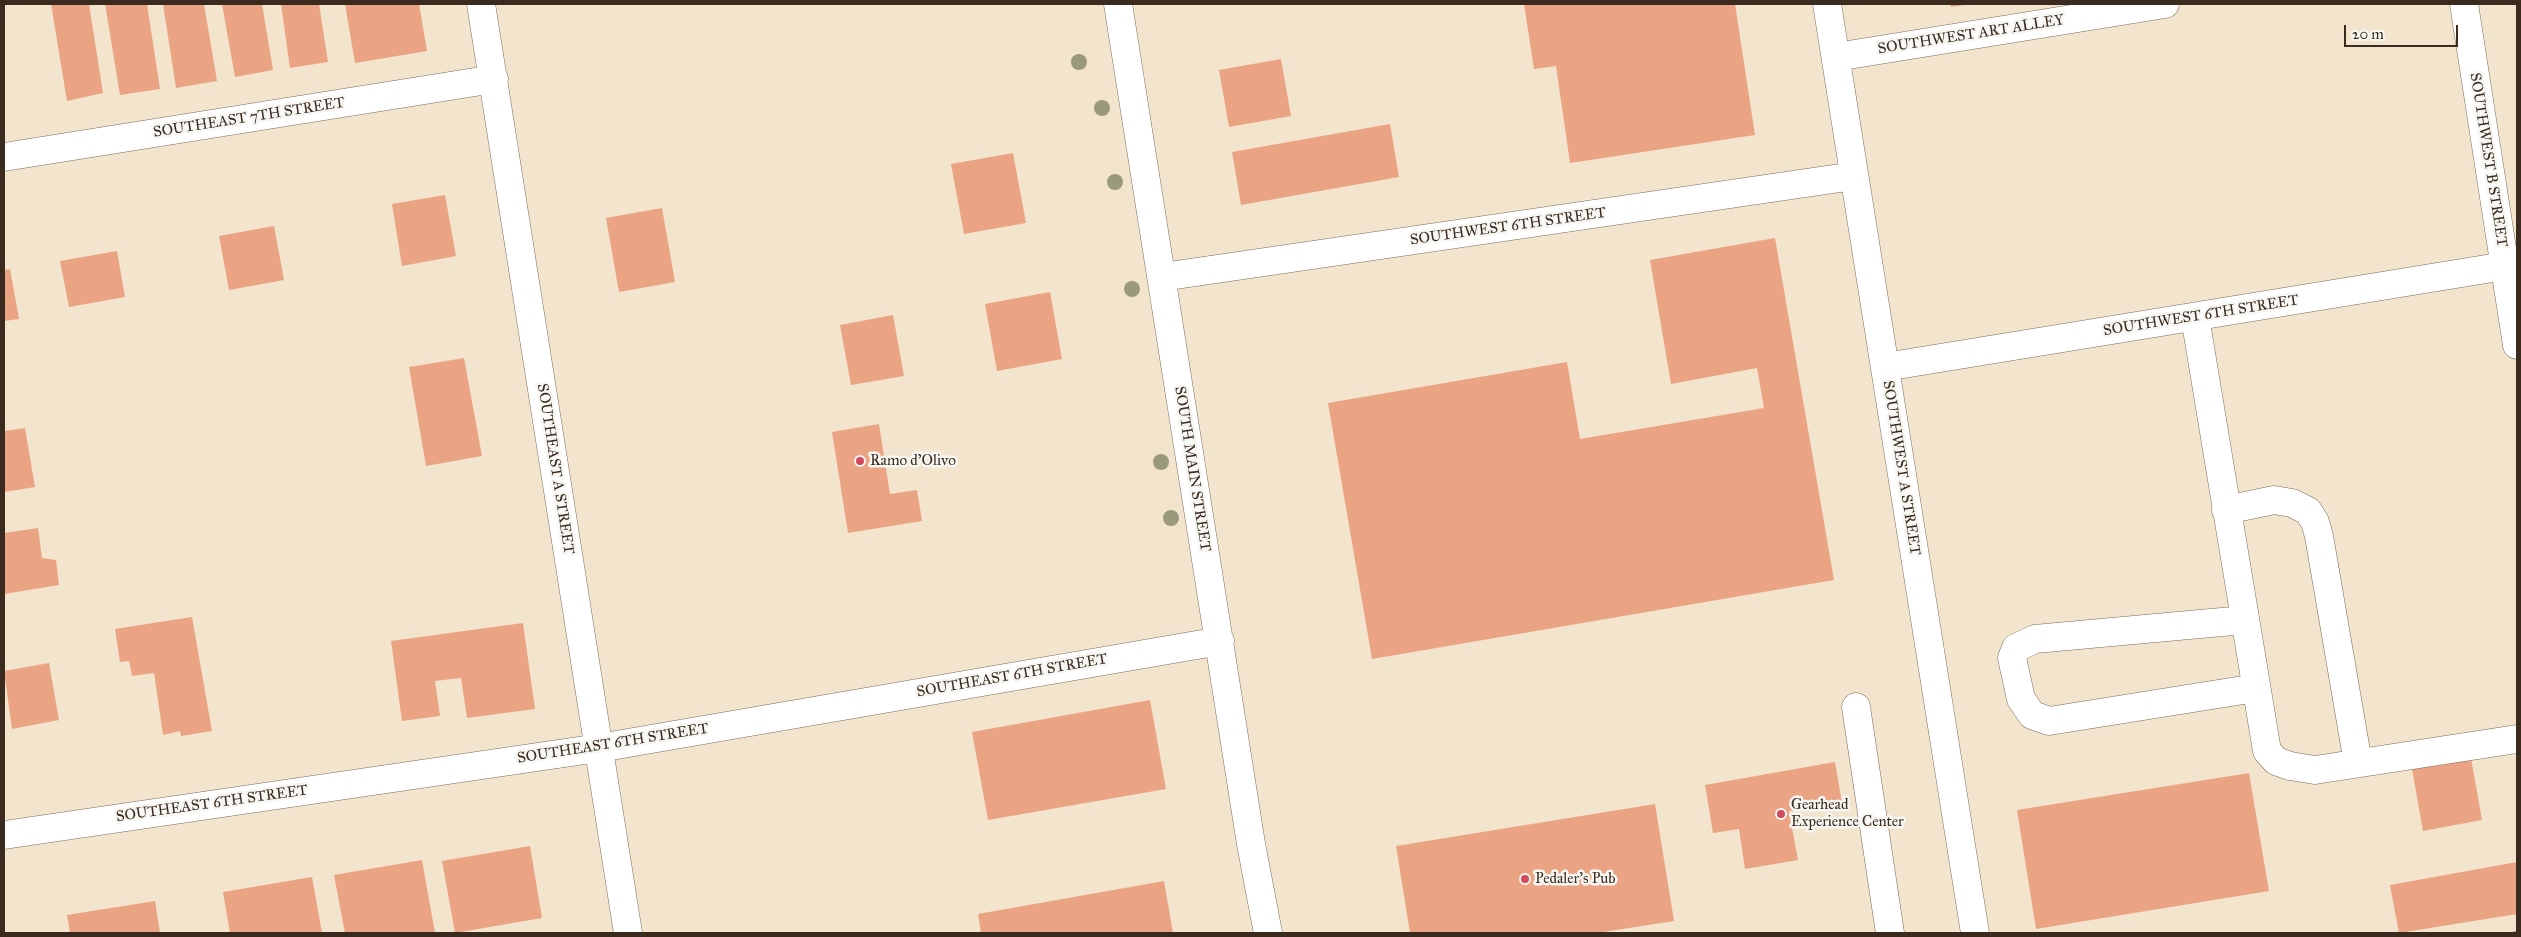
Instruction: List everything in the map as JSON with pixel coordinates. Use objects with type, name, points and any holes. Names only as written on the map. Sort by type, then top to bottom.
[{"type":"street","name":"SOUTHEAST A STREET","points":[[482,4],[628,933]]},
{"type":"street","name":"SOUTH MAIN STREET","points":[[1118,4],[1251,844],[1268,933]]},
{"type":"street","name":"SOUTHWEST A STREET","points":[[1827,4],[1975,933]]},
{"type":"street","name":"SOUTHWEST ART ALLEY","points":[[1836,57],[2165,4]]},
{"type":"street","name":"SOUTHWEST B STREET","points":[[2464,4],[2511,265],[2517,345]]},
{"type":"street","name":"SOUTHEAST 7TH STREET","points":[[4,157],[494,79]]},
{"type":"street","name":"SOUTHWEST 6TH STREET","points":[[1162,277],[1854,176]]},
{"type":"street","name":"SOUTHWEST 6TH STREET","points":[[1885,367],[2511,265]]},
{"type":"street","points":[[2194,317],[2267,751],[2276,761],[2290,766],[2315,770],[2517,739]]},
{"type":"street","points":[[2226,510],[2274,500],[2292,503],[2308,511],[2315,522],[2358,763]]},
{"type":"street","points":[[2244,620],[2035,638],[2016,648],[2012,658],[2021,699],[2032,715],[2049,721],[2256,688]]},
{"type":"street","name":"SOUTHEAST 6TH STREET","points":[[4,835],[599,748],[1220,641]]},
{"type":"street","points":[[1856,707],[1890,933]]},
{"type":"path","points":[[2513,933],[2517,932]]},
{"type":"building","points":[[51,4],[89,4],[103,93],[67,101]]},
{"type":"building","points":[[105,4],[147,4],[160,89],[120,95]]},
{"type":"building","points":[[163,4],[204,4],[217,81],[176,88]]},
{"type":"building","points":[[222,4],[262,4],[273,70],[235,77]]},
{"type":"building","points":[[281,4],[319,4],[328,62],[290,68]]},
{"type":"building","points":[[345,4],[419,4],[427,51],[355,63]]},
{"type":"building","points":[[1524,4],[1735,4],[1755,135],[1570,163],[1556,66],[1534,69]]},
{"type":"building","points":[[1950,4],[1964,4],[1964,5],[1951,7]]},
{"type":"building","points":[[1281,59],[1291,116],[1229,127],[1219,70]]},
{"type":"building","points":[[1390,124],[1399,177],[1241,205],[1232,152]]},
{"type":"building","points":[[1013,153],[1026,223],[964,234],[951,164]]},
{"type":"building","points":[[445,195],[456,256],[402,266],[392,204]]},
{"type":"building","points":[[662,208],[675,282],[619,292],[606,218]]},
{"type":"building","points":[[274,226],[284,280],[229,290],[219,236]]},
{"type":"building","points":[[1775,238],[1834,580],[1372,659],[1328,403],[1567,362],[1580,439],[1764,408],[1757,368],[1671,384],[1650,260]]},
{"type":"building","points":[[117,251],[125,297],[69,307],[60,261]]},
{"type":"building","points":[[10,269],[19,319],[4,321],[4,270]]},
{"type":"building","points":[[1050,292],[1062,359],[997,371],[985,304]]},
{"type":"building","points":[[893,315],[904,376],[851,385],[840,325]]},
{"type":"building","points":[[464,358],[482,456],[426,466],[409,367]]},
{"type":"building","name":"Ramo d'Olivo","points":[[879,424],[890,494],[917,490],[922,521],[848,533],[832,432]]},
{"type":"building","points":[[25,428],[35,487],[4,492],[4,431]]},
{"type":"building","points":[[38,528],[42,558],[56,560],[59,585],[4,594],[4,533]]},
{"type":"building","points":[[192,617],[212,731],[181,736],[180,731],[163,735],[154,673],[132,676],[129,661],[120,662],[115,629]]},
{"type":"building","points":[[523,623],[535,709],[467,718],[461,678],[435,681],[440,716],[402,721],[391,641]]},
{"type":"building","points":[[49,663],[59,720],[12,729],[4,671]]},
{"type":"building","points":[[1150,700],[1166,789],[988,820],[972,732]]},
{"type":"building","points":[[2471,758],[2482,820],[2423,831],[2412,769]]},
{"type":"building","points":[[1835,762],[1842,803],[1789,811],[1798,860],[1745,869],[1739,829],[1713,833],[1705,785]]},
{"type":"building","points":[[2249,773],[2269,891],[2036,929],[2017,810]]},
{"type":"building","points":[[1655,804],[1674,921],[1597,933],[1410,933],[1396,846]]},
{"type":"building","points":[[530,846],[542,918],[455,933],[442,861]]},
{"type":"building","points":[[422,860],[435,933],[345,933],[334,875]]},
{"type":"building","points":[[2517,862],[2517,914],[2399,933],[2390,885]]},
{"type":"building","points":[[312,877],[322,933],[230,933],[223,892]]},
{"type":"building","points":[[1164,881],[1173,933],[981,933],[978,914]]},
{"type":"building","points":[[155,901],[160,933],[70,933],[67,915]]},
{"type":"place","name":"Ramo d'Olivo","points":[[860,461]]},
{"type":"place","name":"Gearhead Experience Center","points":[[1781,814]]},
{"type":"place","name":"Pedaler's Pub","points":[[1525,879]]}]
